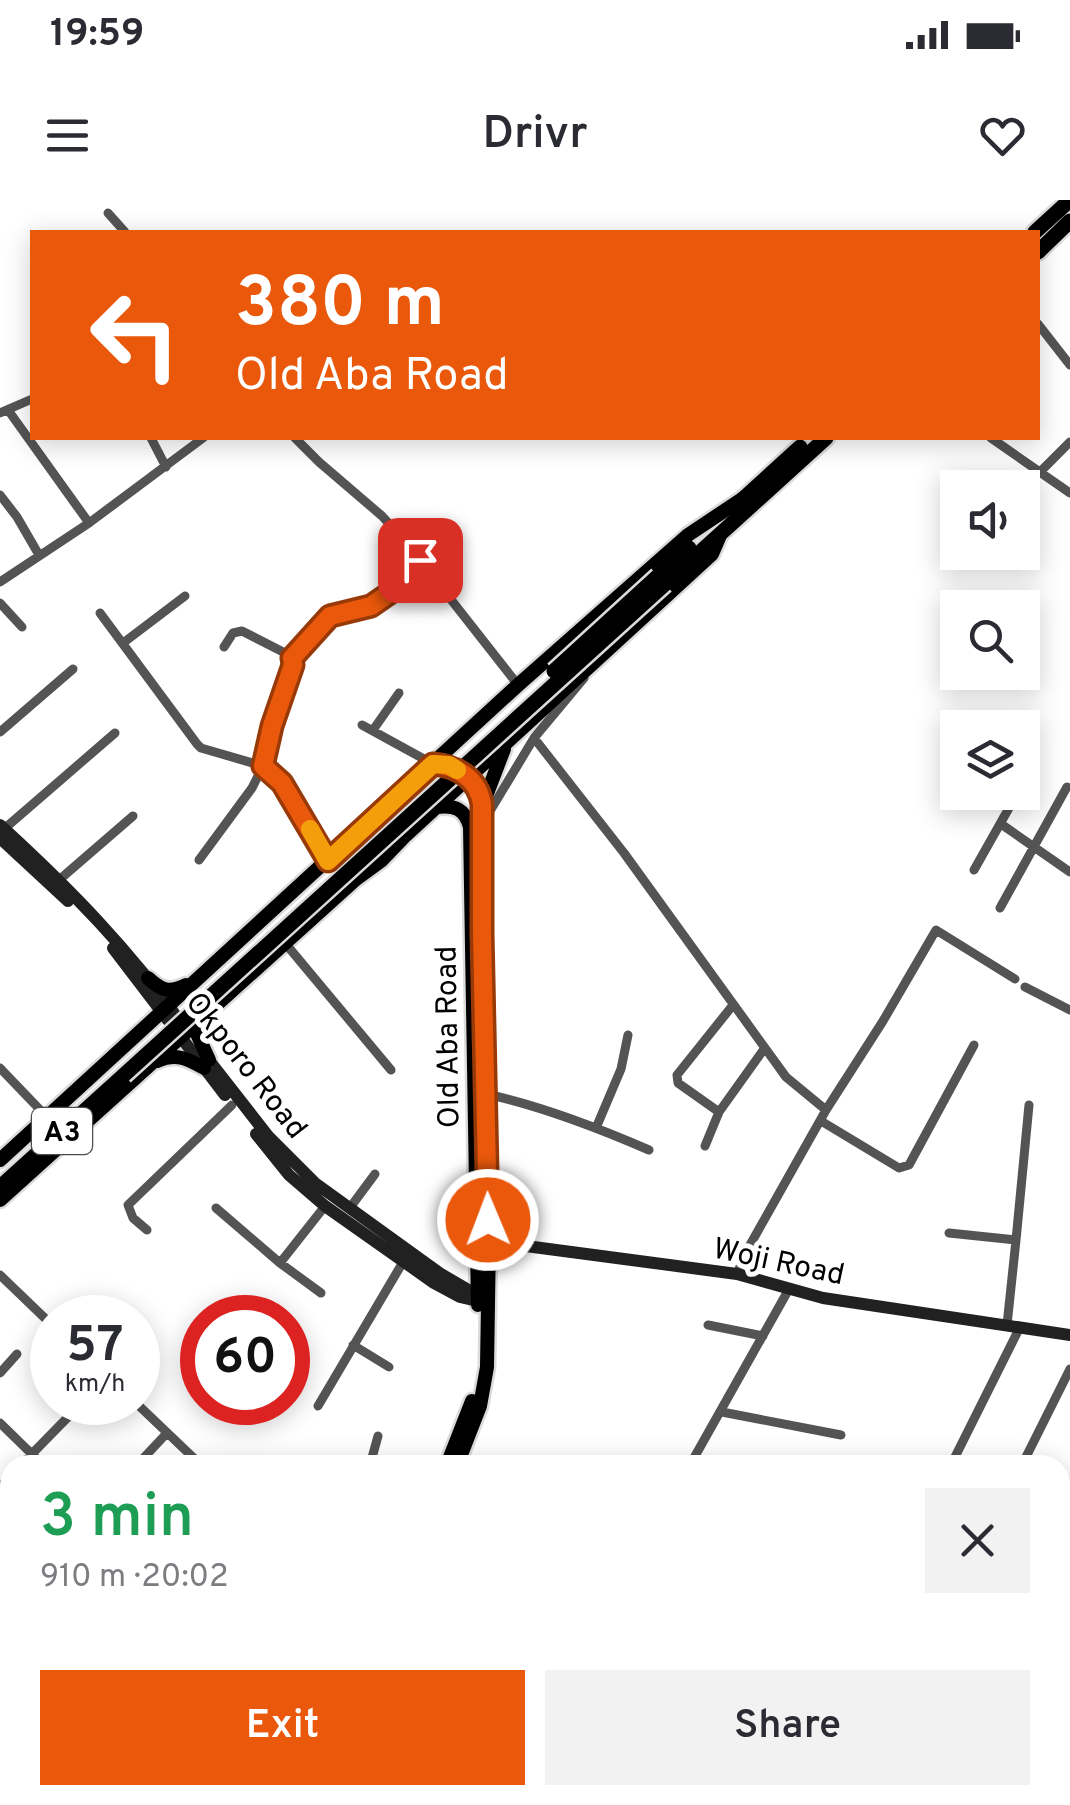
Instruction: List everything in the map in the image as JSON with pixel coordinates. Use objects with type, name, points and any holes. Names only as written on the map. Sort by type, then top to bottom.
[{"type":"highway","points":[[1037,230],[1070,200]]},
{"type":"highway","points":[[1040,250],[1070,221]]},
{"type":"highway","name":"A3","points":[[0,1187],[662,580],[809,440]]},
{"type":"highway","name":"A3","points":[[662,580],[824,440]]},
{"type":"highway","name":"A3","points":[[0,1173],[121,1072]]},
{"type":"main road","points":[[0,1160],[518,685],[688,535],[745,497]]},
{"type":"main road","points":[[368,824],[366,833],[376,848],[386,847],[406,834],[712,554],[721,532]]},
{"type":"main road","points":[[482,804],[506,743]]},
{"type":"main road","points":[[433,764],[449,765],[470,778]]},
{"type":"main road","name":"Old Aba Road","points":[[461,1455],[484,1387],[486,1094],[482,804],[479,790],[470,778]]},
{"type":"main road","name":"Old Aba Road","points":[[437,806],[460,809],[470,827],[483,1240]]},
{"type":"main road","name":"Okporo Road","points":[[1,831],[59,880],[114,936],[148,978],[165,1009]]},
{"type":"main road","name":"Okporo Road","points":[[1,831],[100,934],[165,1009],[232,1105],[289,1176],[325,1206],[452,1294],[483,1299]]},
{"type":"main road","points":[[0,1200],[406,834]]},
{"type":"main road","points":[[148,978],[158,987],[173,991],[207,971]]},
{"type":"main road","points":[[206,1064],[198,1030],[216,1005]]},
{"type":"main road","points":[[151,1064],[180,1056],[206,1064]]},
{"type":"main road","name":"Okporo Road","points":[[206,1064],[316,1184],[440,1274],[483,1299]]},
{"type":"main road","name":"Woji Road","points":[[483,1240],[738,1274],[824,1298],[1070,1335]]},
{"type":"main road","name":"Old Aba Road","points":[[450,1455],[474,1390],[483,1299]]},
{"type":"street","points":[[108,213],[122,230]]},
{"type":"street","points":[[1040,327],[1070,365]]},
{"type":"street","points":[[30,400],[4,411],[88,523]]},
{"type":"street","points":[[152,440],[166,467]]},
{"type":"street","points":[[0,582],[200,440]]},
{"type":"street","points":[[298,440],[382,516],[518,685]]},
{"type":"street","points":[[994,440],[1037,470]]},
{"type":"street","points":[[1070,442],[1040,472],[1070,493]]},
{"type":"street","points":[[0,495],[39,555]]},
{"type":"street","points":[[292,658],[330,616],[371,606],[394,590],[420,560]]},
{"type":"street","points":[[122,643],[184,596]]},
{"type":"street","points":[[0,603],[22,627]]},
{"type":"street","points":[[100,612],[201,748],[263,766],[282,783],[328,861]]},
{"type":"street","points":[[224,647],[233,633],[242,631],[292,658]]},
{"type":"street","points":[[200,860],[252,788],[263,766],[292,658]]},
{"type":"street","points":[[482,823],[534,738],[591,671],[590,666]]},
{"type":"street","points":[[0,732],[73,669]]},
{"type":"street","points":[[373,730],[399,693]]},
{"type":"street","points":[[362,724],[433,764]]},
{"type":"street","points":[[1,831],[115,733]]},
{"type":"street","points":[[534,738],[624,853],[792,1084],[826,1110]]},
{"type":"street","points":[[1000,908],[1066,787]]},
{"type":"street","points":[[974,870],[1008,810]]},
{"type":"street","points":[[59,880],[133,816]]},
{"type":"street","points":[[1001,824],[1070,872]]},
{"type":"street","points":[[738,1274],[746,1252],[826,1110],[936,930],[1015,979]]},
{"type":"street","points":[[285,943],[391,1070]]},
{"type":"street","points":[[1026,987],[1070,1010]]},
{"type":"street","points":[[719,1112],[678,1083],[677,1075],[732,1006]]},
{"type":"street","points":[[596,1128],[620,1069],[628,1035]]},
{"type":"street","points":[[821,1121],[899,1168],[909,1165],[974,1044]]},
{"type":"street","points":[[705,1146],[719,1112],[764,1048]]},
{"type":"street","points":[[0,1068],[47,1117]]},
{"type":"street","points":[[486,1094],[540,1108],[649,1150]]},
{"type":"street","points":[[147,1230],[133,1218],[128,1205],[232,1105]]},
{"type":"street","points":[[956,1455],[1014,1326],[1016,1240],[1030,1105]]},
{"type":"street","points":[[349,1210],[375,1174]]},
{"type":"street","points":[[280,1263],[325,1206]]},
{"type":"street","points":[[216,1208],[321,1293]]},
{"type":"street","points":[[949,1233],[1016,1240]]},
{"type":"street","points":[[318,1406],[404,1262]]},
{"type":"street","points":[[0,1275],[30,1303]]},
{"type":"street","points":[[696,1455],[789,1290]]},
{"type":"street","points":[[708,1325],[763,1336]]},
{"type":"street","points":[[353,1344],[388,1367]]},
{"type":"street","points":[[0,1373],[17,1354]]},
{"type":"street","points":[[1027,1455],[1070,1370]]},
{"type":"street","points":[[722,1412],[841,1435]]},
{"type":"street","points":[[0,1422],[32,1454],[60,1425]]},
{"type":"street","points":[[159,1425],[190,1455]]},
{"type":"street","points":[[146,1455],[167,1433]]},
{"type":"street","points":[[373,1455],[378,1436]]},
{"type":"slow traffic","points":[[310,829],[328,861],[433,764],[457,770]]},
{"type":"route","points":[[420,560],[394,590],[371,606],[330,616],[292,658],[263,766],[282,783],[328,861],[433,764],[449,765],[470,778],[479,790],[488,1220]]}]
